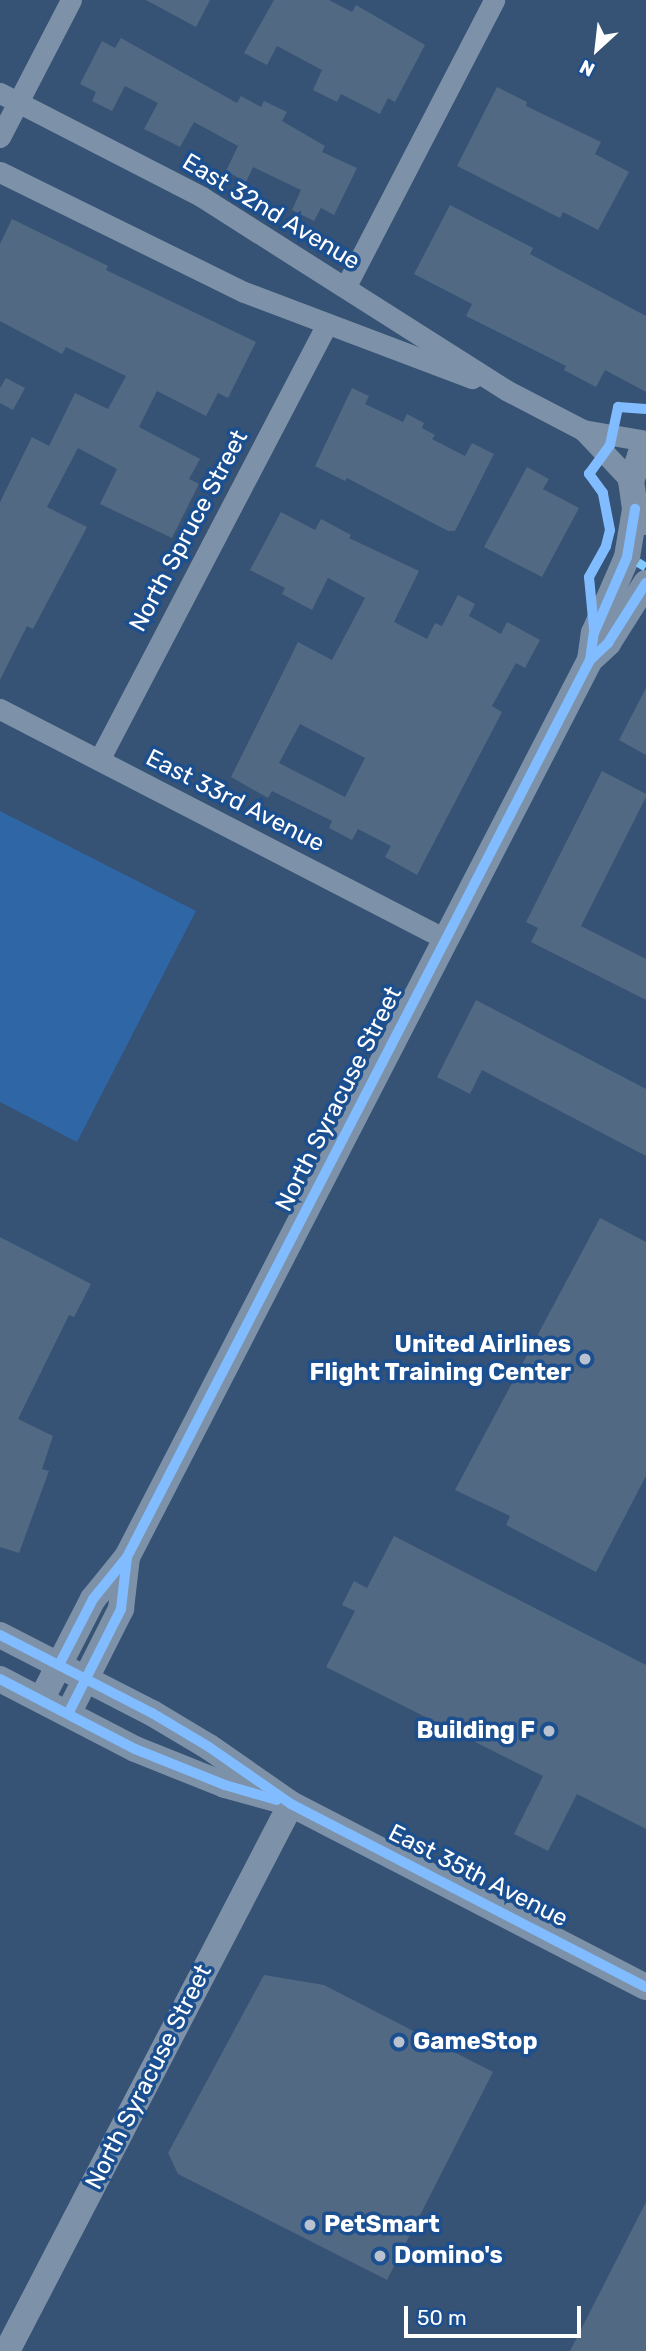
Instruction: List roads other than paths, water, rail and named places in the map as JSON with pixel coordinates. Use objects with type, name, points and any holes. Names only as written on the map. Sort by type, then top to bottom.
[{"type":"street","points":[[0,137],[9,98],[71,0]]},
{"type":"street","points":[[346,286],[494,0]]},
{"type":"street","name":"East 32nd Avenue","points":[[9,98],[202,197],[506,390],[583,430],[646,441]]},
{"type":"street","name":"East 32nd Avenue","points":[[0,172],[186,265],[326,325],[506,390]]},
{"type":"street","name":"North Spruce Street","points":[[99,760],[326,325]]},
{"type":"street","name":"East 32nd Avenue","points":[[583,430],[631,481]]},
{"type":"street","points":[[631,481],[640,456],[646,450]]},
{"type":"street","name":"North Syracuse Street","points":[[590,660],[594,632],[627,557],[640,517],[631,481]]},
{"type":"street","name":"North Syracuse Street","points":[[41,1700],[93,1599],[127,1558],[590,660],[608,643],[646,583]]},
{"type":"street","name":"East 33rd Avenue","points":[[0,709],[445,939]]},
{"type":"street","name":"North Syracuse Street","points":[[68,1714],[121,1609],[127,1558]]},
{"type":"street","name":"East 35th Avenue","points":[[0,1635],[209,1747],[291,1804],[646,1987]]},
{"type":"street","name":"East 35th Avenue","points":[[0,1679],[135,1749],[181,1768],[291,1804]]},
{"type":"street","name":"North Syracuse Street","points":[[7,2351],[291,1804]]},
{"type":"place","name":"United Airlines Flight Training Center","points":[[585,1359]]},
{"type":"place","name":"Building F","points":[[549,1731]]},
{"type":"place","name":"GameStop","points":[[399,2042]]},
{"type":"place","name":"PetSmart","points":[[310,2225]]},
{"type":"place","name":"Domino's","points":[[380,2256]]}]
